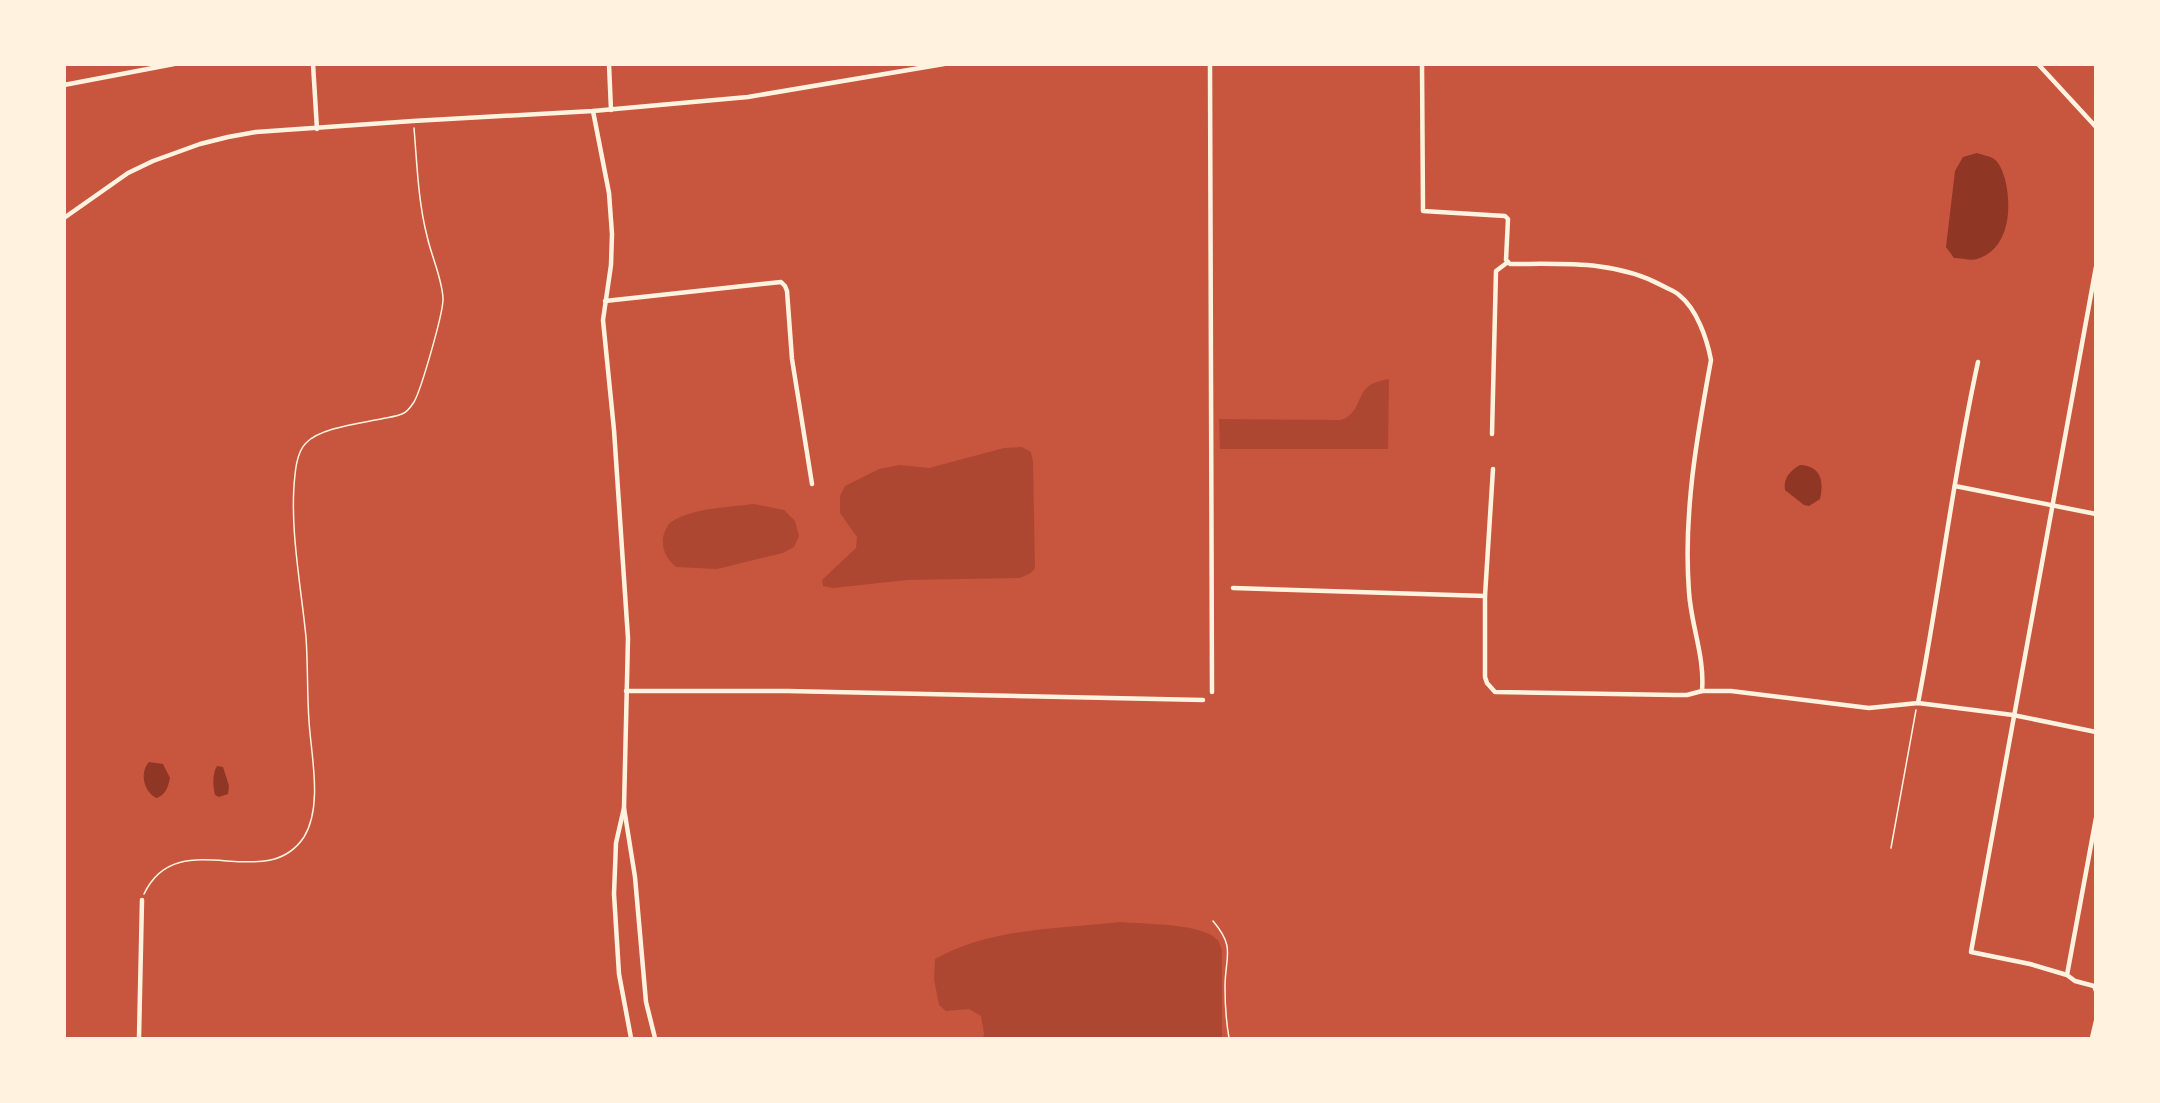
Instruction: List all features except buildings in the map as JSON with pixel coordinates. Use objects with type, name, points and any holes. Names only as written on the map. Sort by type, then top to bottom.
[{"type":"street","points":[[64,85],[174,64]]},
{"type":"street","points":[[313,64],[317,129]]},
{"type":"street","points":[[609,64],[611,110]]},
{"type":"street","points":[[64,218],[128,173],[153,161],[200,144],[256,132],[611,110],[748,97],[944,64]]},
{"type":"street","points":[[1210,64],[1212,692]]},
{"type":"street","points":[[1422,64],[1423,211],[1505,216],[1508,219],[1506,260],[1510,264],[1590,264],[1623,270],[1650,279],[1680,296],[1699,322],[1711,360],[1692,477],[1688,532],[1689,593],[1702,668],[1702,691]]},
{"type":"street","points":[[2038,64],[2096,127]]},
{"type":"street","points":[[593,111],[609,193],[612,234],[611,265],[603,320],[614,430],[628,638],[624,808],[635,877],[646,1002],[655,1038]]},
{"type":"street","points":[[1492,434],[1496,271],[1508,262]]},
{"type":"street","points":[[2095,988],[2075,981],[2067,975],[2030,964],[1971,952],[2096,267]]},
{"type":"street","points":[[605,301],[781,282],[787,291],[792,358],[812,484]]},
{"type":"street","points":[[1918,703],[1955,486],[1962,431],[1977,362]]},
{"type":"street","points":[[1493,469],[1485,596],[1485,677],[1486,683],[1495,692],[1687,695],[1702,691],[1731,691],[1869,708],[1918,703],[2013,715],[2096,732]]},
{"type":"street","points":[[1955,486],[2096,514]]},
{"type":"street","points":[[1233,588],[1485,596]]},
{"type":"street","points":[[626,691],[788,691],[1203,700]]},
{"type":"street","points":[[624,808],[616,843],[614,894],[619,975],[631,1038]]},
{"type":"street","points":[[2067,975],[2096,818]]},
{"type":"street","points":[[139,1038],[142,900]]},
{"type":"street","points":[[2092,1038],[2096,1021]]},
{"type":"path","points":[[142,900],[149,885],[160,873],[185,860],[274,861],[290,852],[303,838],[312,820],[315,797],[308,717],[306,640],[293,505],[295,475],[299,454],[306,442],[338,428],[403,414],[415,400],[442,313],[443,297],[426,234],[413,121]]},
{"type":"path","points":[[1891,848],[1918,703]]},
{"type":"path","points":[[1213,921],[1223,933],[1228,950],[1225,983],[1229,1038]]},
{"type":"shaded area","points":[[1977,153],[1994,159],[2002,171],[2008,202],[2006,226],[2002,237],[1988,254],[1975,260],[1954,258],[1946,247],[1955,171],[1963,157]]},
{"type":"shaded area","points":[[1389,379],[1388,449],[1220,449],[1219,419],[1341,420],[1348,417],[1356,407],[1368,386]]},
{"type":"shaded area","points":[[1022,447],[1031,452],[1033,462],[1035,568],[1031,573],[1020,578],[907,580],[833,588],[823,586],[822,580],[856,548],[857,537],[840,513],[840,496],[845,486],[879,469],[900,465],[929,468],[1004,448]]},
{"type":"shaded area","points":[[1800,465],[1817,471],[1821,481],[1820,499],[1809,506],[1804,505],[1785,490],[1788,475]]},
{"type":"shaded area","points":[[754,504],[784,510],[795,521],[799,536],[794,547],[783,553],[717,569],[676,567],[668,558],[663,547],[663,538],[671,522],[700,511]]},
{"type":"shaded area","points":[[149,762],[163,764],[170,778],[166,790],[157,798],[149,792],[144,782],[144,772]]},
{"type":"shaded area","points":[[217,766],[223,767],[229,786],[228,794],[219,797],[215,795],[213,784]]},
{"type":"shaded area","points":[[1120,922],[1187,928],[1211,935],[1218,941],[1222,950],[1222,1038],[983,1038],[981,1016],[969,1009],[946,1011],[939,1005],[934,979],[935,959],[956,949],[978,941],[1025,932]]}]
